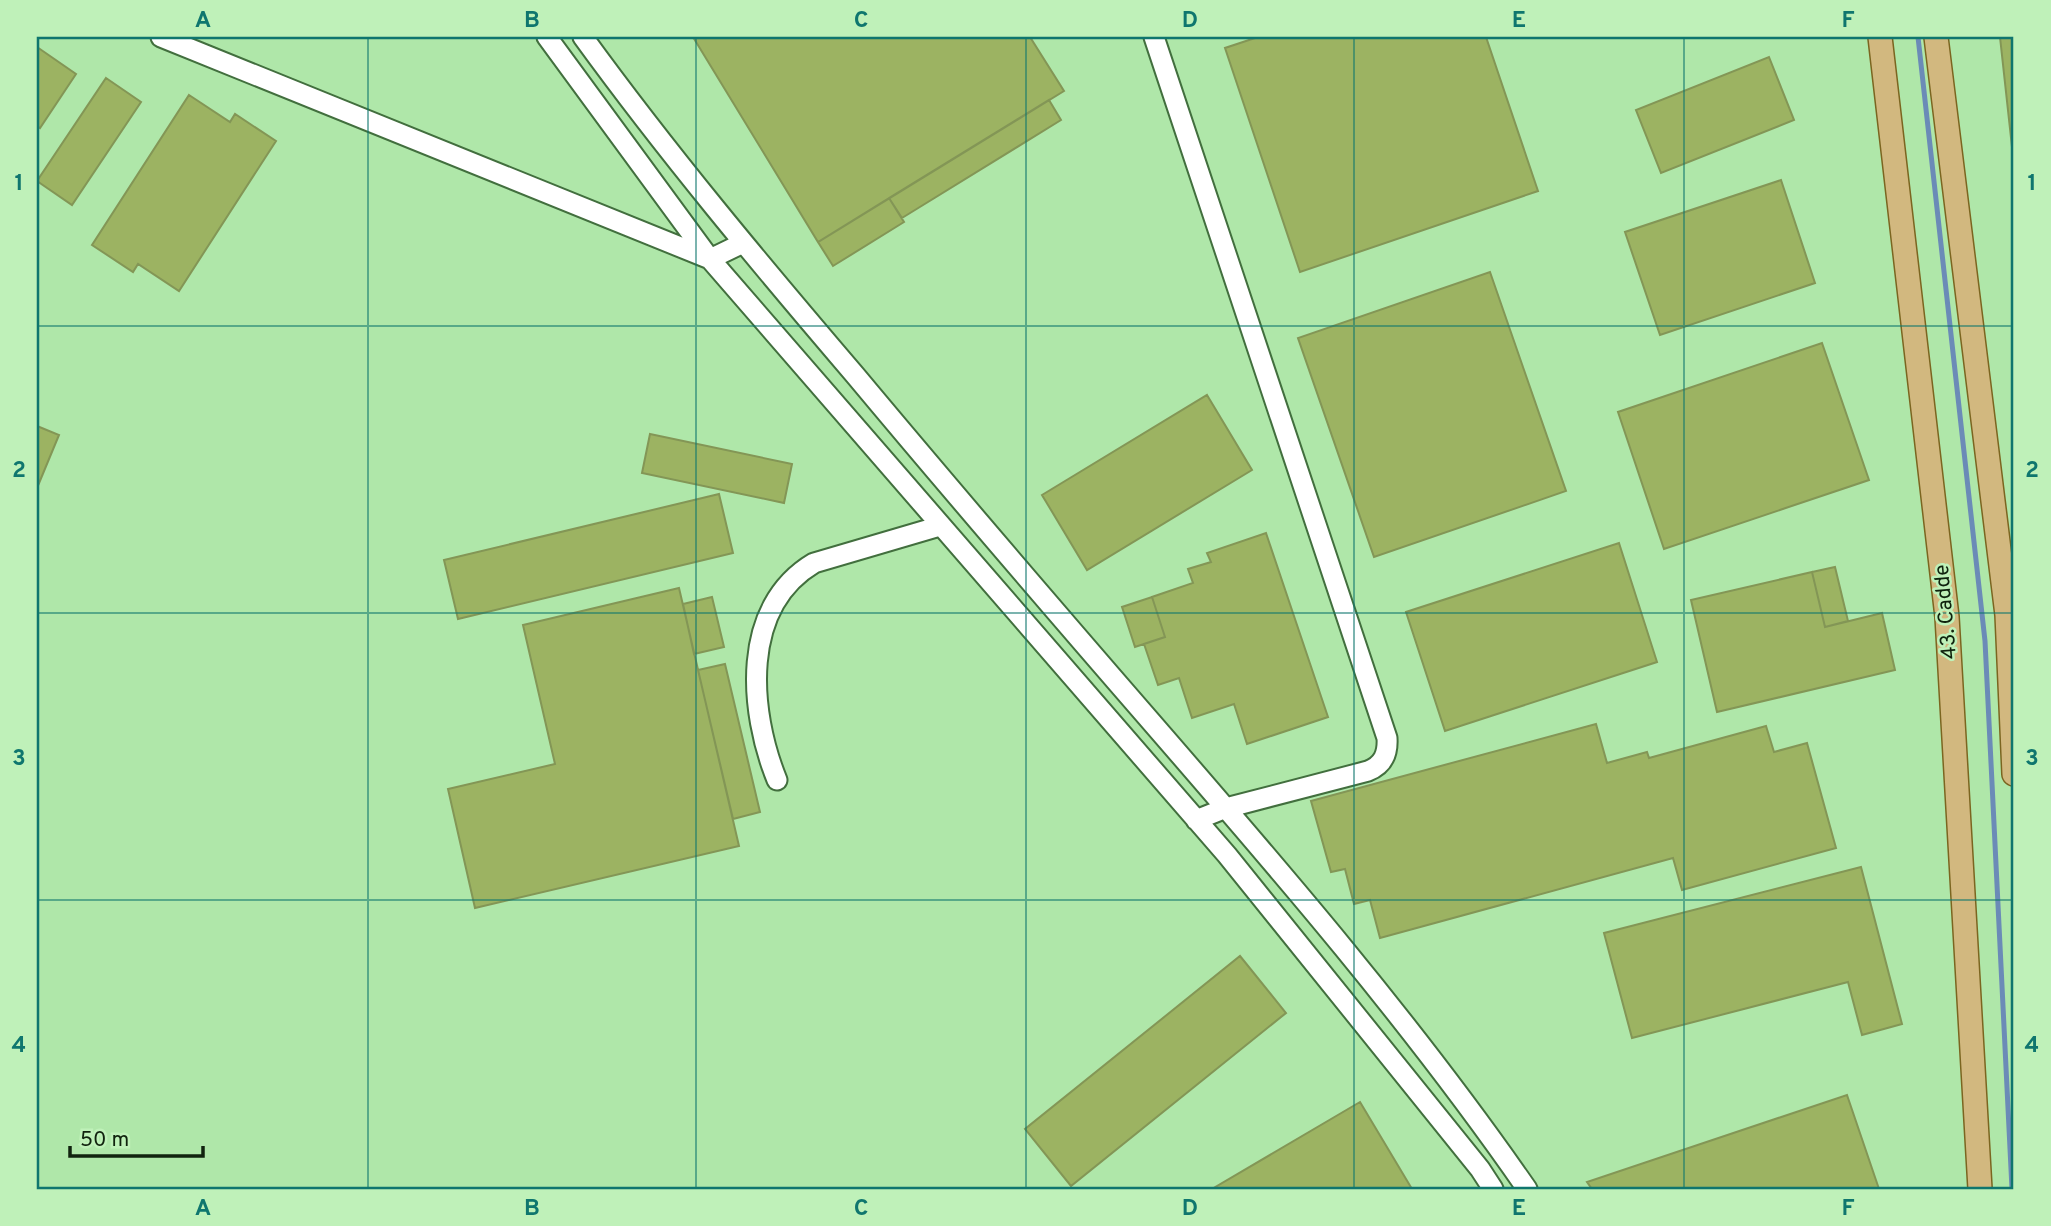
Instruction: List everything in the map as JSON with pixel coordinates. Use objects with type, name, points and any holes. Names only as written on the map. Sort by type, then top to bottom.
[{"type":"main road","name":"43. Cadde","points":[[1880,37],[1947,617],[1980,1189]]},
{"type":"main road","points":[[1936,37],[2007,615],[2014,774]]},
{"type":"street","points":[[161,37],[710,259],[743,243]]},
{"type":"street","points":[[547,37],[710,259],[1196,820],[1480,1168],[1493,1189]]},
{"type":"street","points":[[583,37],[630,102],[743,243],[997,544],[1226,808],[1460,1093],[1527,1189]]},
{"type":"street","points":[[1154,37],[1387,738],[1387,752],[1374,768],[1226,808],[1196,820]]},
{"type":"street","points":[[777,780],[762,735],[757,687],[760,645],[765,625],[780,592],[795,575],[814,563],[940,526]]},
{"type":"shaded area","points":[[37,37],[2014,37],[2014,1189],[37,1189]]},
{"type":"building","points":[[693,37],[1030,37],[1064,91],[818,242]]},
{"type":"building","points":[[1258,37],[1486,37],[1538,191],[1300,272],[1225,48]]},
{"type":"building","points":[[2000,37],[2014,37],[2013,155],[2012,147]]},
{"type":"building","points":[[37,47],[76,74],[40,128],[37,126]]},
{"type":"building","points":[[1769,57],[1794,120],[1661,173],[1636,110]]},
{"type":"building","points":[[106,78],[141,102],[72,205],[37,181]]},
{"type":"building","points":[[189,95],[230,122],[235,114],[276,141],[179,291],[138,264],[133,272],[92,245]]},
{"type":"building","points":[[1049,100],[1061,120],[902,218],[889,198]]},
{"type":"building","points":[[1781,180],[1815,283],[1660,335],[1625,232]]},
{"type":"building","points":[[889,198],[904,222],[833,266],[818,242]]},
{"type":"building","points":[[1490,272],[1566,491],[1374,557],[1298,338]]},
{"type":"building","points":[[1822,343],[1869,480],[1664,549],[1618,412]]},
{"type":"building","points":[[1207,395],[1252,470],[1087,570],[1042,495]]},
{"type":"building","points":[[37,426],[59,435],[37,488]]},
{"type":"building","points":[[650,434],[792,464],[784,503],[642,473]]},
{"type":"building","points":[[719,494],[733,553],[458,619],[444,560]]},
{"type":"building","points":[[1266,533],[1328,717],[1247,744],[1234,704],[1192,718],[1179,678],[1158,685],[1144,644],[1165,637],[1152,597],[1193,583],[1188,569],[1211,562],[1207,553]]},
{"type":"building","points":[[1619,543],[1657,662],[1445,731],[1406,612]]},
{"type":"building","points":[[1835,567],[1848,621],[1825,627],[1812,572]]},
{"type":"building","points":[[1812,572],[1825,627],[1882,613],[1895,670],[1717,712],[1691,600]]},
{"type":"building","points":[[679,588],[739,846],[475,908],[448,789],[555,764],[523,625]]},
{"type":"building","points":[[712,597],[724,647],[694,654],[683,604]]},
{"type":"building","points":[[1152,597],[1165,637],[1135,647],[1122,607]]},
{"type":"building","points":[[725,664],[760,812],[733,819],[698,670]]},
{"type":"building","points":[[1596,724],[1607,763],[1647,752],[1649,758],[1766,726],[1774,752],[1807,743],[1836,848],[1682,890],[1673,858],[1380,938],[1370,900],[1354,904],[1345,869],[1331,872],[1311,801]]},
{"type":"building","points":[[1861,867],[1902,1024],[1862,1035],[1848,982],[1632,1038],[1604,933]]},
{"type":"building","points":[[1240,956],[1286,1013],[1071,1186],[1025,1129]]},
{"type":"building","points":[[1847,1095],[1879,1189],[1592,1189],[1587,1182]]},
{"type":"building","points":[[1360,1102],[1412,1189],[1212,1189]]},
{"type":"waterway","points":[[1918,37],[1985,641],[2012,1189]]}]
